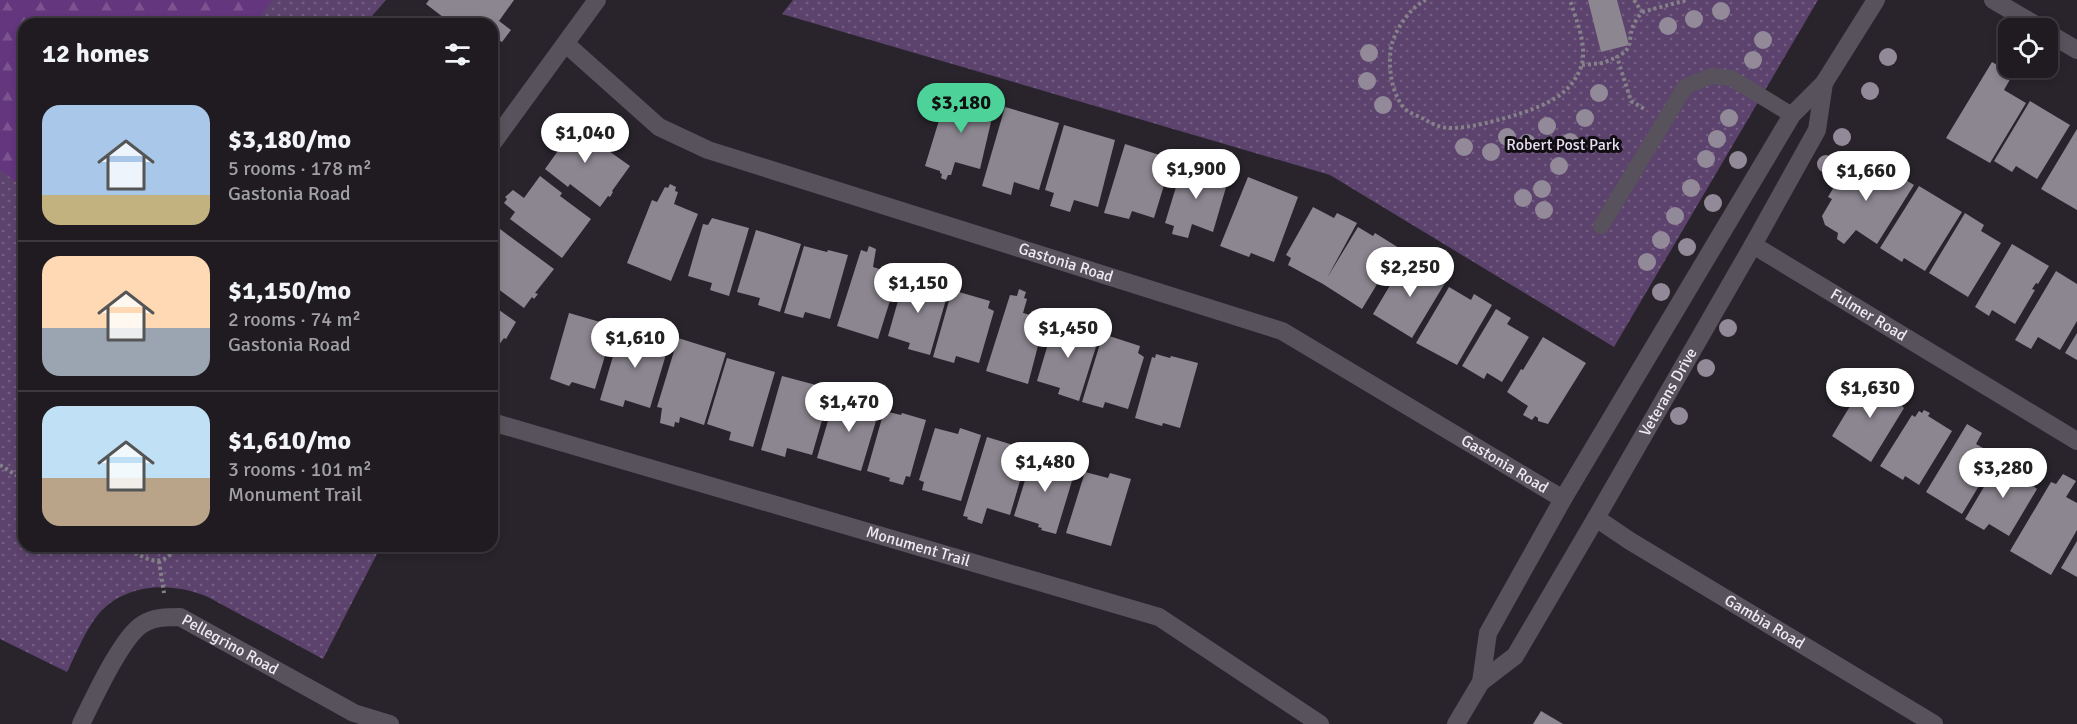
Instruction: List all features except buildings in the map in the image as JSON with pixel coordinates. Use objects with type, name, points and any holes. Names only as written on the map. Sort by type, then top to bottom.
[{"type":"street","points":[[498,136],[597,0]]},
{"type":"street","name":"Veterans Drive","points":[[1456,724],[1480,682],[1488,633],[1563,498],[1792,115],[1824,83],[1876,0]]},
{"type":"street","points":[[1993,0],[2024,18]]},
{"type":"street","points":[[2058,39],[2077,50]]},
{"type":"street","name":"Gastonia Road","points":[[566,44],[659,127],[708,150],[1282,331],[1563,498]]},
{"type":"street","name":"Veterans Drive","points":[[1480,682],[1515,656],[1753,245],[1817,130],[1824,83]]},
{"type":"street","name":"Fulmer Road","points":[[1753,245],[2077,441]]},
{"type":"street","name":"Monument Trail","points":[[498,424],[1159,617],[1320,724]]},
{"type":"street","name":"Gambia Road","points":[[1596,518],[1630,541],[1934,724]]},
{"type":"street","name":"Pellegrino Road","points":[[81,724],[129,634],[144,623],[161,617],[180,617],[354,713],[390,724]]},
{"type":"lane","points":[[1601,226],[1685,87],[1711,76],[1731,78],[1792,115]]},
{"type":"path","points":[[1426,0],[1420,3],[1400,26],[1392,44],[1389,63],[1393,86],[1405,109],[1432,124],[1449,128],[1480,125],[1551,102],[1575,81],[1582,65],[1584,47],[1570,0]]},
{"type":"path","points":[[1634,0],[1642,12]]},
{"type":"path","points":[[1582,65],[1602,63],[1625,53],[1631,45],[1632,28],[1642,12],[1687,0]]},
{"type":"path","points":[[1617,57],[1631,101],[1664,122]]},
{"type":"path","points":[[0,465],[18,476]]},
{"type":"path","points":[[134,552],[147,561],[159,561],[172,552]]},
{"type":"path","points":[[159,561],[167,617]]},
{"type":"green space","points":[[0,0],[386,0],[370,18],[18,18],[18,552],[378,552],[323,659],[208,597],[177,588],[161,587],[129,593],[115,600],[103,610],[88,629],[67,672],[0,639]]},
{"type":"green space","points":[[0,0],[272,0],[259,18],[18,18],[18,184],[0,170]]},
{"type":"green space","name":"Robert Post Park","points":[[793,0],[1818,0],[1614,347],[1330,175],[782,14]]}]
